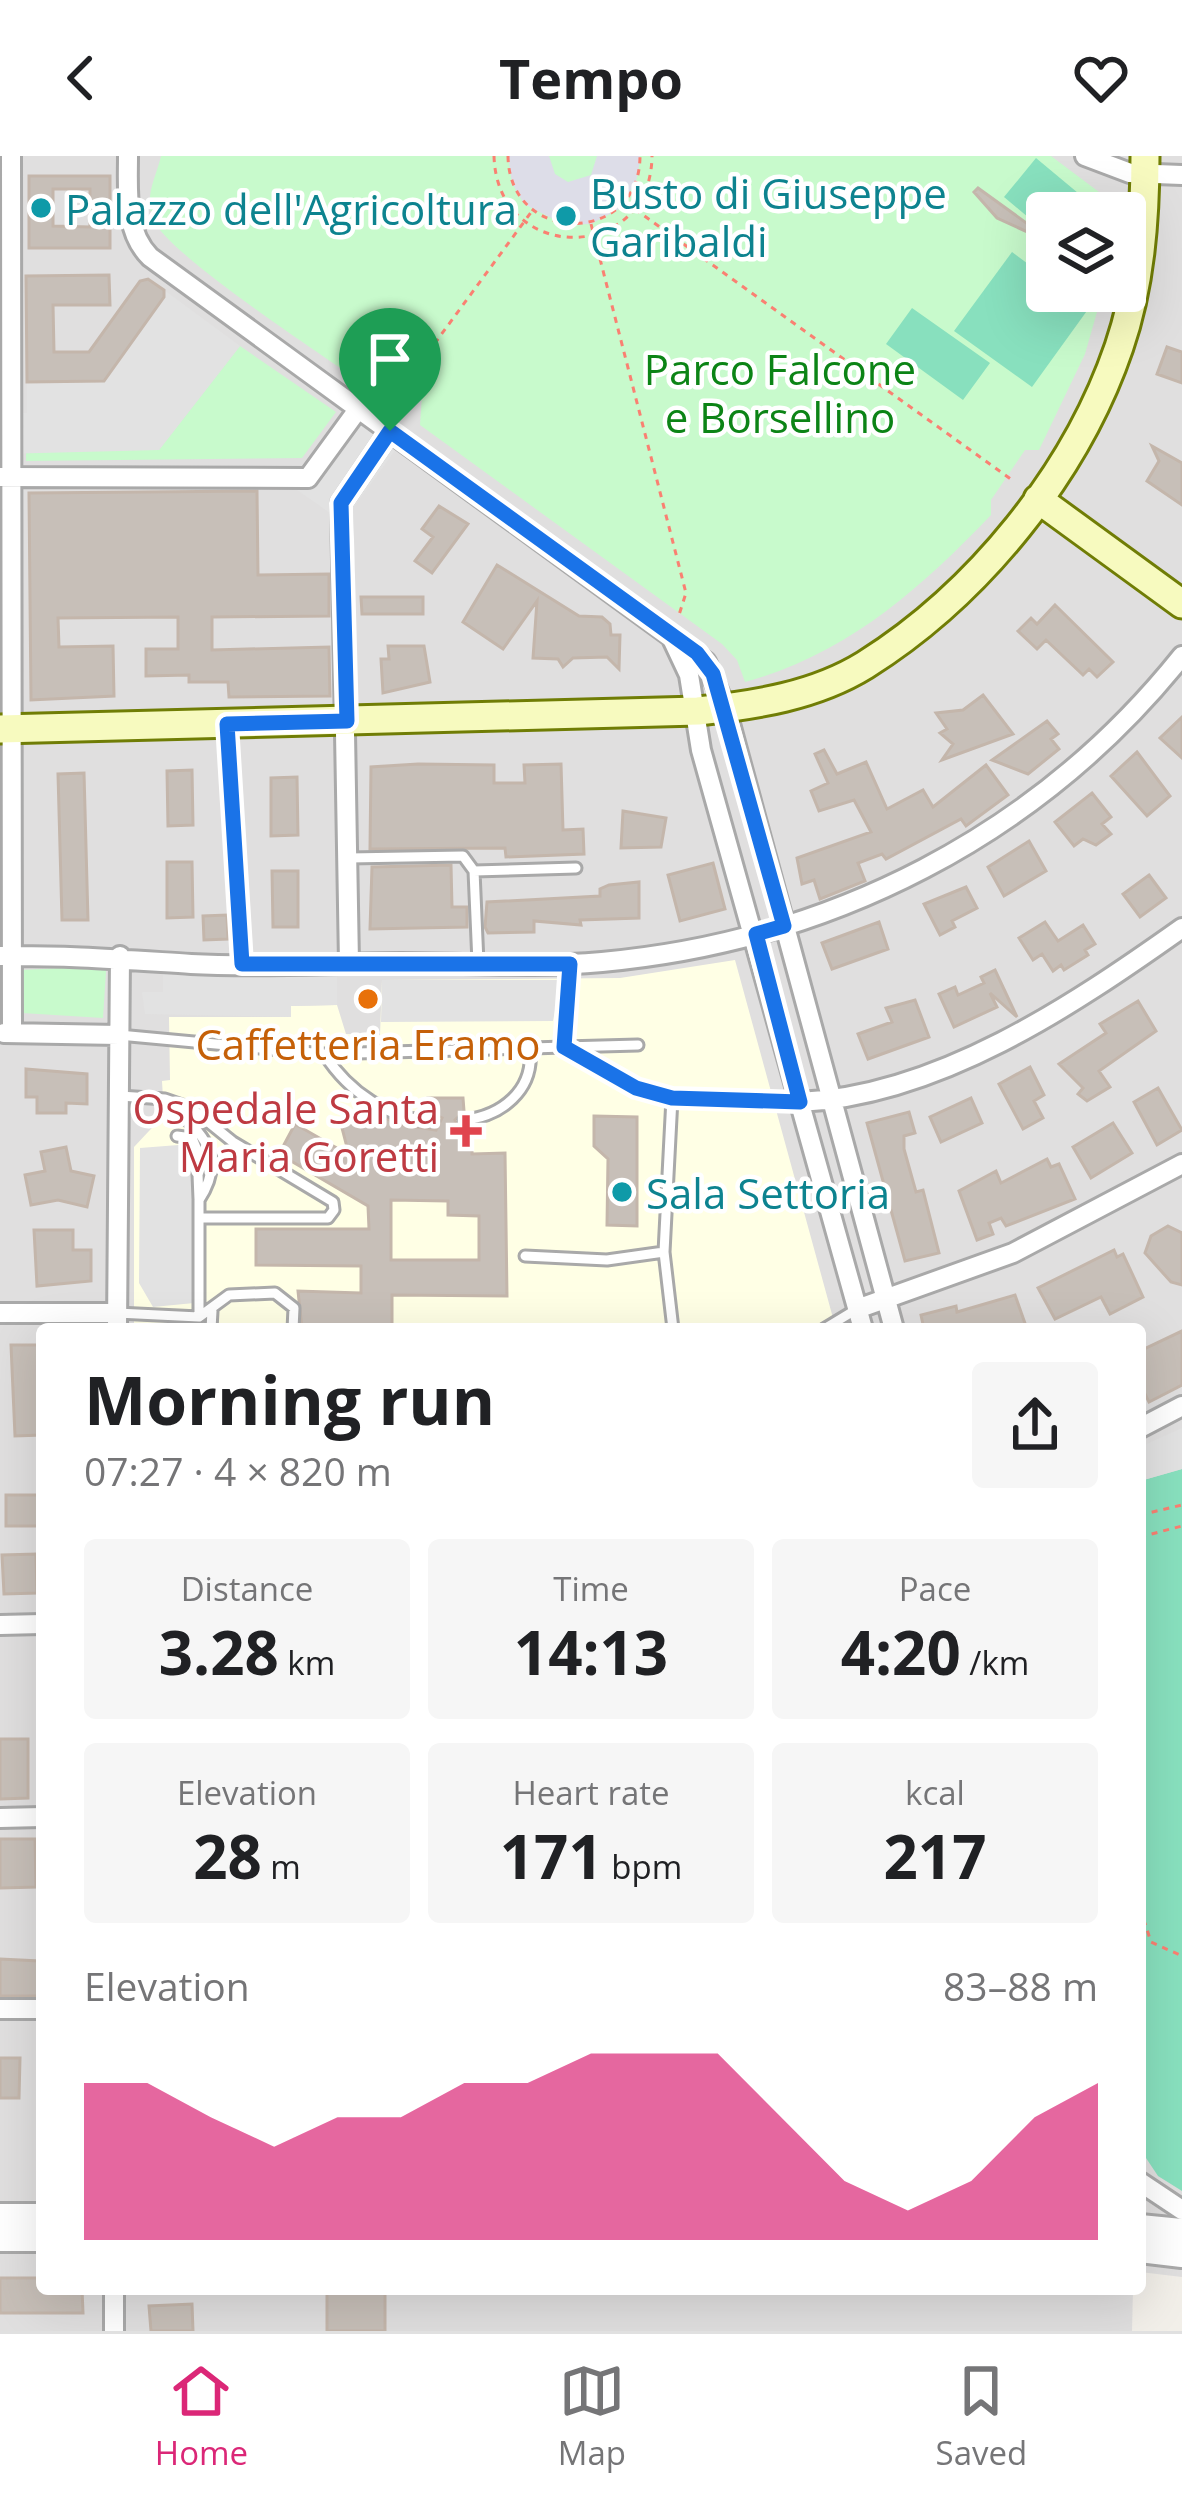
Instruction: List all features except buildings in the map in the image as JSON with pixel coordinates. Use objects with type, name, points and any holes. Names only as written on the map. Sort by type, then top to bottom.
[{"type":"main road","points":[[5,729],[712,710],[774,701],[864,665],[986,563],[1038,499],[1092,410],[1120,344],[1137,269],[1145,166]]},
{"type":"main road","points":[[1038,499],[1182,604]]},
{"type":"street","points":[[11,156],[6,1033],[119,1035]]},
{"type":"street","points":[[128,156],[131,221],[140,246],[390,431],[673,626],[706,662],[712,710],[784,926],[892,1323]]},
{"type":"street","points":[[1085,156],[1182,175]]},
{"type":"street","points":[[308,478],[359,408]]},
{"type":"street","points":[[350,963],[341,503],[390,431]]},
{"type":"street","points":[[6,477],[308,478],[341,503]]},
{"type":"street","points":[[673,626],[689,675],[712,710],[701,750],[861,1323]]},
{"type":"street","points":[[6,956],[120,956],[242,964],[570,964],[658,956],[756,934],[900,884],[998,826],[1101,747],[1182,656]]},
{"type":"street","points":[[800,1102],[832,1101],[913,1077],[986,1047],[1058,1011],[1182,928]]},
{"type":"street","points":[[0,1313],[117,1321],[120,956]]},
{"type":"street","points":[[857,1309],[885,1295],[1013,1253],[1086,1219],[1182,1164]]},
{"type":"street","points":[[1146,1424],[1182,1406]]},
{"type":"street","points":[[0,1625],[36,1624]]},
{"type":"street","points":[[0,1818],[36,1817]]},
{"type":"street","points":[[0,2009],[36,2009]]},
{"type":"street","points":[[1146,2186],[1182,2210]]},
{"type":"street","points":[[0,2216],[36,2216]]},
{"type":"street","points":[[1146,2228],[1182,2231]]},
{"type":"street","points":[[0,2239],[36,2239]]},
{"type":"street","points":[[1146,2251],[1182,2255]]},
{"type":"street","points":[[114,2295],[114,2331]]},
{"type":"lane","points":[[227,724],[242,964]]},
{"type":"lane","points":[[349,858],[463,856],[474,871],[478,963]]},
{"type":"lane","points":[[474,871],[576,868]]},
{"type":"lane","points":[[564,1047],[570,964]]},
{"type":"lane","points":[[119,1035],[325,1054],[638,1045]]},
{"type":"lane","points":[[564,1047],[636,1088],[672,1098],[800,1102]]},
{"type":"lane","points":[[464,1120],[488,1118],[511,1101],[528,1076],[530,1050]]},
{"type":"lane","points":[[325,1054],[343,1080],[379,1106],[433,1121]]},
{"type":"lane","points":[[119,1096],[165,1099],[191,1108],[233,1142],[333,1202],[334,1210],[328,1218],[199,1218]]},
{"type":"lane","points":[[672,1098],[664,1252],[672,1323]]},
{"type":"lane","points":[[165,1099],[209,1139],[209,1184],[199,1200]]},
{"type":"lane","points":[[177,1136],[192,1138],[197,1150],[199,1317]]},
{"type":"lane","points":[[525,1256],[607,1260],[664,1252]]},
{"type":"lane","points":[[117,1321],[199,1317],[229,1295],[275,1293],[293,1308],[293,1323]]},
{"type":"lane","points":[[834,1323],[857,1309]]},
{"type":"lane","points":[[212,1311],[212,1323]]},
{"type":"path","points":[[494,156],[504,198],[525,222],[551,236],[594,236],[635,208],[649,182],[652,156]]},
{"type":"path","points":[[508,156],[512,183],[532,211],[565,225],[591,224],[626,202],[636,182],[640,156]]},
{"type":"path","points":[[626,202],[1012,480]]},
{"type":"path","points":[[399,392],[532,211]]},
{"type":"path","points":[[591,224],[686,592],[673,626]]},
{"type":"path","points":[[1146,1513],[1182,1504]]},
{"type":"path","points":[[1146,1535],[1182,1526]]},
{"type":"path","points":[[1146,1927],[1151,1942],[1182,1956]]},
{"type":"shaded area","points":[[0,156],[1182,156],[1182,2277],[1146,2273],[1146,1323],[36,1323],[36,2295],[1133,2295],[1132,2331],[0,2331]]},
{"type":"shaded area","points":[[508,156],[549,156],[555,174],[568,182],[591,175],[597,156],[640,156],[640,161],[636,182],[619,209],[591,224],[565,225],[524,204],[512,183]]},
{"type":"shaded area","points":[[164,290],[240,346],[159,450],[0,454],[0,413],[27,413],[27,382],[104,381]]},
{"type":"shaded area","points":[[342,411],[396,449],[343,522],[290,485]]},
{"type":"shaded area","name":"Ospedale Santa Maria Goretti","points":[[735,960],[834,1323],[134,1323],[134,1147],[164,1115],[162,1081],[170,1080],[169,1017],[290,1017],[290,1006],[337,1005],[346,1034],[380,1035],[382,980],[620,978]]},
{"type":"shaded area","points":[[163,971],[337,973],[337,1005],[291,1006],[291,1017],[145,1014],[142,992],[163,992]]},
{"type":"shaded area","points":[[382,980],[561,980],[553,1021],[381,1022]]},
{"type":"shaded area","points":[[191,1144],[194,1303],[153,1307],[139,1283],[140,1148]]},
{"type":"shaded area","points":[[1182,1428],[1182,1469],[1146,1479],[1146,1444]]},
{"type":"green space","name":"Parco Falcone e Borsellino","points":[[161,156],[1051,156],[1099,192],[1026,192],[1026,312],[1097,312],[1085,354],[1039,450],[1025,450],[991,500],[991,515],[937,569],[849,637],[782,670],[745,682],[737,660],[722,644],[420,425],[422,395],[387,371],[359,381],[186,255],[153,219],[150,194]]},
{"type":"green space","points":[[1036,158],[1077,192],[1026,192],[1026,215],[1004,197]]},
{"type":"green space","points":[[1012,252],[1026,262],[1026,312],[1086,312],[1032,387],[954,331]]},
{"type":"green space","points":[[912,308],[990,363],[963,400],[886,344]]},
{"type":"green space","points":[[240,346],[336,412],[302,458],[26,461],[26,450],[159,450]]},
{"type":"green space","points":[[102,966],[106,971],[103,1018],[22,1013],[21,970]]},
{"type":"green space","points":[[1182,1469],[1182,2191],[1158,2176],[1146,2158],[1146,1479]]},
{"type":"place","name":"Palazzo dell'Agricoltura","points":[[41,208]]},
{"type":"place","name":"Busto di Giuseppe Garibaldi","points":[[566,216]]},
{"type":"place","name":"Caffetteria Eramo","points":[[368,999]]},
{"type":"place","name":"Ospedale Santa Maria Goretti","points":[[466,1131]]},
{"type":"place","name":"Sala Settoria","points":[[622,1192]]},
{"type":"route","points":[[390,431],[706,662],[726,709],[784,926],[756,934],[800,1102],[672,1098],[636,1088],[564,1047],[570,964],[242,964],[227,724],[347,721],[341,503],[390,431]]}]
